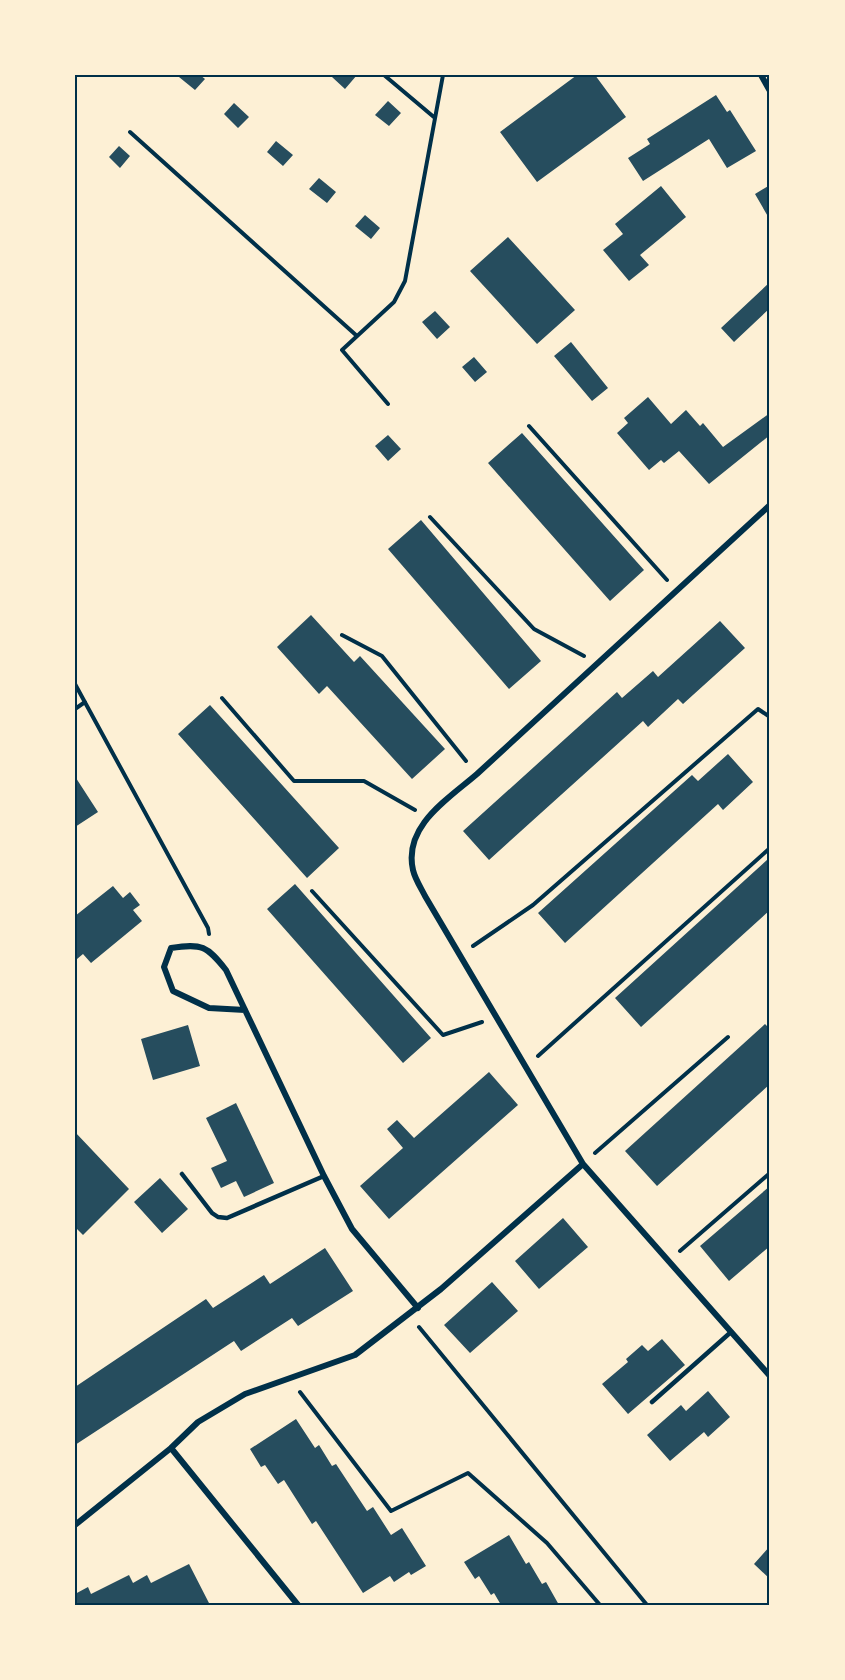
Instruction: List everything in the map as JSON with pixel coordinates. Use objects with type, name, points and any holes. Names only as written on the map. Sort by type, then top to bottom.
[{"type":"street","points":[[761,75],[770,91]]},
{"type":"street","points":[[770,505],[428,818],[412,845],[413,871],[425,896],[583,1164],[770,1376]]},
{"type":"street","points":[[245,1010],[209,1008],[173,991],[164,967],[171,948],[193,945],[213,952],[226,970],[324,1176],[352,1229],[418,1308]]},
{"type":"street","points":[[75,1525],[171,1448],[198,1422],[246,1394],[355,1354],[418,1308],[583,1164]]},
{"type":"street","points":[[171,1448],[298,1605]]},
{"type":"lane","points":[[182,1174],[212,1213],[218,1217],[227,1218],[324,1176]]},
{"type":"lane","points":[[652,1402],[731,1332]]},
{"type":"path","points":[[384,75],[435,118]]},
{"type":"path","points":[[388,404],[342,350],[394,302],[405,281],[442,75]]},
{"type":"path","points":[[129,132],[357,336]]},
{"type":"path","points":[[529,426],[677,591]]},
{"type":"path","points":[[430,517],[534,629],[598,663]]},
{"type":"path","points":[[342,635],[382,656],[477,774]]},
{"type":"path","points":[[75,684],[208,928],[213,952]]},
{"type":"path","points":[[222,698],[294,782],[364,780],[428,818]]},
{"type":"path","points":[[75,709],[86,702]]},
{"type":"path","points":[[460,954],[533,905],[758,710],[770,717]]},
{"type":"path","points":[[526,1067],[770,848]]},
{"type":"path","points":[[312,891],[443,1035],[497,1018]]},
{"type":"path","points":[[583,1164],[728,1037]]},
{"type":"path","points":[[669,1261],[770,1173]]},
{"type":"path","points":[[409,1315],[647,1605]]},
{"type":"path","points":[[289,1378],[392,1511],[468,1473],[547,1543],[600,1605]]},
{"type":"building","points":[[180,75],[200,75],[205,79],[195,90],[179,77]]},
{"type":"building","points":[[334,75],[357,75],[345,89],[332,77]]},
{"type":"building","points":[[577,75],[595,75],[626,117],[537,182],[500,132]]},
{"type":"building","points":[[716,95],[727,112],[730,110],[756,151],[727,168],[709,139],[643,181],[628,158],[650,144],[647,139]]},
{"type":"building","points":[[388,101],[401,113],[389,126],[375,115]]},
{"type":"building","points":[[234,103],[249,117],[238,128],[224,114]]},
{"type":"building","points":[[276,141],[293,155],[283,166],[267,152]]},
{"type":"building","points":[[119,146],[130,156],[120,168],[109,157]]},
{"type":"building","points":[[319,178],[336,192],[327,203],[309,189]]},
{"type":"building","points":[[770,185],[770,220],[755,194]]},
{"type":"building","points":[[661,186],[686,217],[640,255],[649,265],[629,281],[603,250],[623,234],[615,224]]},
{"type":"building","points":[[365,215],[380,228],[371,239],[355,226]]},
{"type":"building","points":[[508,237],[575,310],[537,344],[470,271]]},
{"type":"building","points":[[770,282],[770,308],[734,342],[721,328]]},
{"type":"building","points":[[435,311],[450,327],[437,339],[422,322]]},
{"type":"building","points":[[571,342],[608,388],[592,401],[554,356]]},
{"type":"building","points":[[474,357],[487,372],[475,382],[462,367]]},
{"type":"building","points":[[648,397],[671,424],[686,410],[700,426],[703,423],[723,447],[770,413],[770,435],[709,484],[679,451],[664,463],[661,460],[649,470],[617,433],[628,423],[624,418]]},
{"type":"building","points":[[522,433],[644,570],[610,601],[488,463]]},
{"type":"building","points":[[388,435],[401,449],[388,461],[375,446]]},
{"type":"building","points":[[421,520],[541,661],[509,689],[388,549]]},
{"type":"building","points":[[311,615],[354,662],[360,656],[445,749],[412,779],[327,686],[319,694],[277,647]]},
{"type":"building","points":[[720,621],[745,648],[683,704],[678,699],[648,727],[643,721],[489,860],[463,831],[617,692],[622,698],[653,671],[658,677]]},
{"type":"building","points":[[210,705],[339,848],[307,878],[178,734]]},
{"type":"building","points":[[728,754],[753,782],[723,810],[718,804],[565,943],[538,913],[692,775],[698,781]]},
{"type":"building","points":[[75,779],[98,812],[75,827]]},
{"type":"building","points":[[768,859],[770,862],[770,910],[641,1027],[615,998]]},
{"type":"building","points":[[295,884],[431,1038],[403,1063],[267,909]]},
{"type":"building","points":[[113,886],[123,898],[130,892],[140,905],[133,910],[142,921],[91,963],[83,954],[77,959],[75,956],[75,916]]},
{"type":"building","points":[[765,1024],[770,1029],[770,1084],[657,1186],[625,1151]]},
{"type":"building","points":[[188,1025],[200,1066],[153,1080],[141,1039]]},
{"type":"building","points":[[489,1072],[518,1105],[389,1219],[360,1186],[403,1148],[387,1129],[397,1120],[414,1138]]},
{"type":"building","points":[[236,1103],[274,1183],[244,1197],[236,1181],[221,1188],[211,1168],[227,1161],[206,1118]]},
{"type":"building","points":[[75,1132],[129,1189],[83,1235],[75,1227]]},
{"type":"building","points":[[160,1178],[188,1209],[162,1233],[134,1202]]},
{"type":"building","points":[[770,1186],[770,1246],[729,1281],[700,1246]]},
{"type":"building","points":[[563,1218],[588,1247],[539,1289],[515,1261]]},
{"type":"building","points":[[325,1248],[353,1291],[298,1326],[292,1318],[241,1351],[234,1341],[75,1445],[75,1387],[206,1299],[213,1308],[264,1275],[270,1284]]},
{"type":"building","points":[[492,1282],[518,1311],[470,1353],[444,1325]]},
{"type":"building","points":[[662,1339],[685,1365],[628,1414],[602,1384],[628,1362],[626,1359],[642,1345],[648,1351]]},
{"type":"building","points":[[708,1391],[730,1417],[708,1437],[704,1432],[670,1461],[647,1435],[681,1405],[686,1411]]},
{"type":"building","points":[[296,1419],[315,1448],[319,1445],[332,1466],[336,1464],[367,1511],[373,1507],[391,1535],[402,1528],[426,1566],[411,1575],[409,1572],[394,1582],[390,1576],[363,1593],[316,1521],[312,1524],[284,1480],[278,1484],[265,1465],[261,1467],[250,1449]]},
{"type":"building","points":[[509,1535],[526,1564],[529,1562],[542,1584],[546,1582],[559,1605],[501,1605],[494,1593],[491,1595],[479,1576],[475,1579],[464,1562]]},
{"type":"building","points":[[770,1546],[770,1579],[754,1564]]},
{"type":"building","points":[[189,1564],[210,1605],[75,1605],[75,1594],[88,1587],[91,1594],[129,1575],[133,1583],[147,1575],[151,1583]]}]
